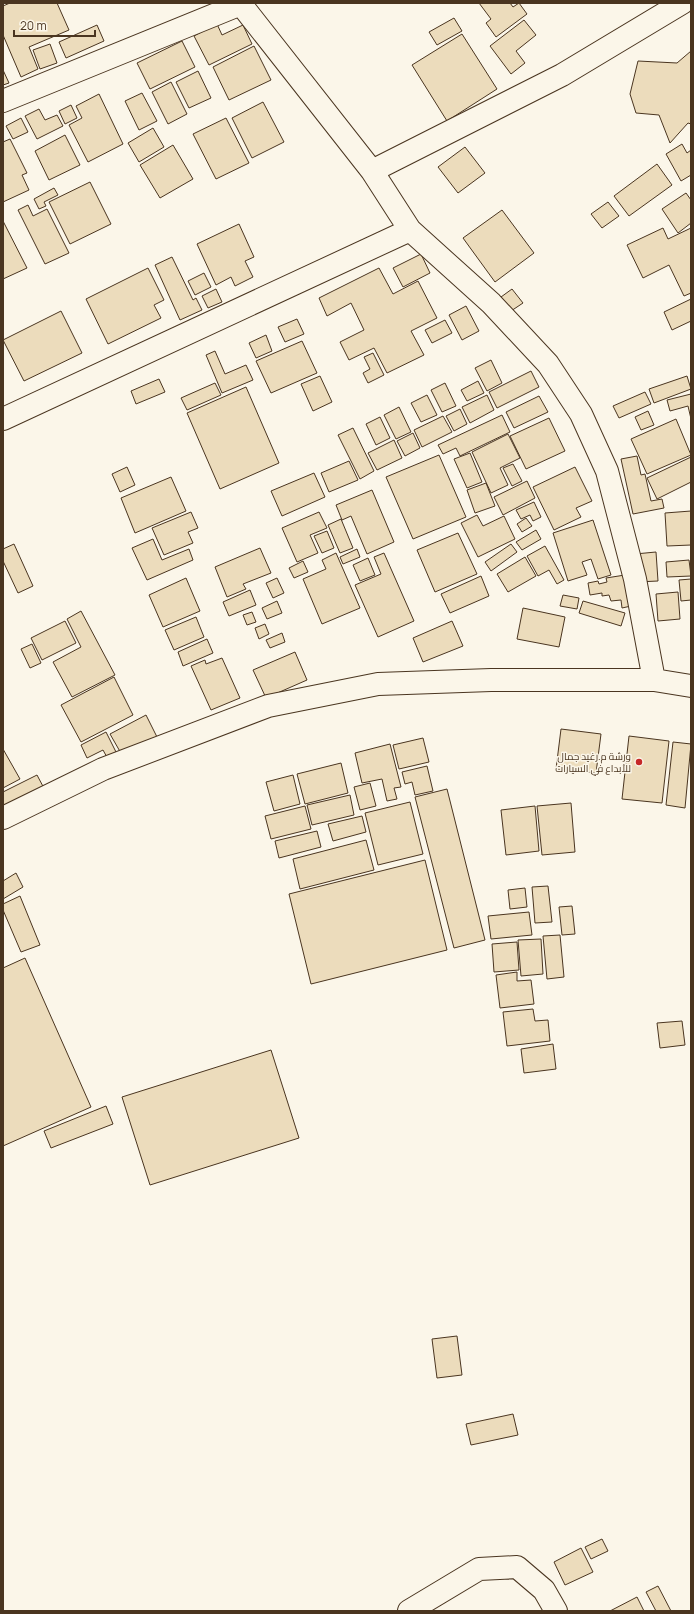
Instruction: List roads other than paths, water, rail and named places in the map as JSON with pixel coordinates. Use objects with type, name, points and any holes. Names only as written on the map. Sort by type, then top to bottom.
[{"type":"street","points":[[372,171],[562,75],[682,3]]},
{"type":"street","points":[[3,101],[240,4],[372,171],[410,230],[496,308],[548,364],[581,414],[607,471],[635,579],[654,680]]},
{"type":"street","points":[[3,419],[410,230]]},
{"type":"street","points":[[3,818],[103,769],[268,706],[378,684],[491,680],[654,680],[691,686]]},
{"type":"street","points":[[409,1611],[479,1568],[517,1566],[544,1590],[556,1611]]},
{"type":"place","name":"ورشة م.رغيد جمال للأبداع في السيارات","points":[[639,762]]}]
